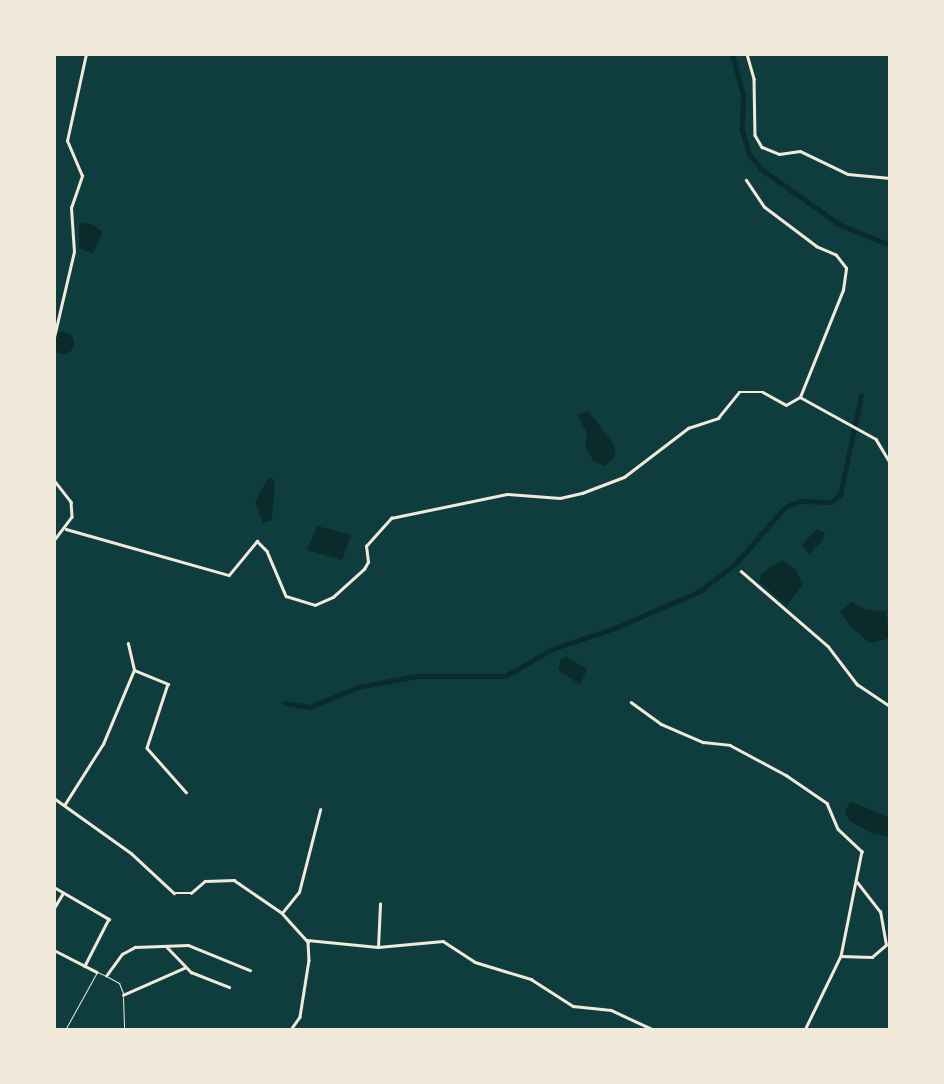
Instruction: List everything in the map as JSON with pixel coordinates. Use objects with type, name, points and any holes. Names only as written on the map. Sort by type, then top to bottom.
[{"type":"street","points":[[54,337],[74,252],[71,208],[82,176],[66,141],[86,54]]},
{"type":"street","points":[[747,54],[754,79],[755,135],[762,148],[779,154],[800,152],[848,174],[890,178]]},
{"type":"street","points":[[66,528],[229,575],[257,541],[267,551],[286,596],[315,605],[333,597],[364,569],[368,562],[366,546],[391,517],[507,494],[560,498],[582,493],[624,477],[688,428],[718,418],[739,392],[763,392],[786,405],[800,397],[842,290],[846,268],[836,255],[817,247],[764,207],[746,180]]},
{"type":"street","points":[[800,397],[864,431],[879,442],[890,462]]},
{"type":"street","points":[[54,480],[71,502],[72,517],[54,541]]},
{"type":"street","points":[[741,571],[828,646],[857,684],[890,706]]},
{"type":"street","points":[[65,804],[103,744],[134,670],[128,644]]},
{"type":"street","points":[[134,670],[169,686],[147,748],[186,792]]},
{"type":"street","points":[[631,702],[696,740],[730,745],[745,752],[824,800],[838,830],[862,852],[841,956],[805,1030]]},
{"type":"street","points":[[54,798],[131,853],[174,893],[191,893],[205,881],[234,880],[282,913],[307,940],[378,947],[408,947],[434,940],[448,943],[475,962],[531,979],[573,1006],[611,1010],[654,1030]]},
{"type":"street","points":[[282,913],[299,892],[320,810]]},
{"type":"street","points":[[841,956],[872,957],[888,944],[880,912],[857,883]]},
{"type":"street","points":[[54,887],[109,919],[86,966]]},
{"type":"street","points":[[54,908],[63,893]]},
{"type":"street","points":[[378,947],[380,904]]},
{"type":"street","points":[[291,1030],[300,1017],[306,985],[307,940]]},
{"type":"street","points":[[106,976],[122,954],[135,947],[201,947],[250,970]]},
{"type":"street","points":[[167,947],[185,968],[229,987]]},
{"type":"street","points":[[54,950],[97,972]]},
{"type":"street","points":[[123,995],[185,968]]},
{"type":"lane","points":[[65,1030],[97,972],[119,983],[123,995],[124,1030]]},
{"type":"water","points":[[79,223],[92,224],[102,232],[93,254],[79,248]]},
{"type":"water","points":[[63,332],[71,335],[74,343],[71,351],[63,354],[55,351],[52,343],[55,335]]},
{"type":"water","points":[[588,411],[615,446],[615,457],[604,466],[594,462],[585,447],[587,433],[577,415]]},
{"type":"water","points":[[269,477],[275,480],[272,520],[263,523],[255,502]]},
{"type":"water","points":[[317,526],[351,535],[342,560],[307,550]]},
{"type":"water","points":[[817,529],[825,533],[823,540],[809,554],[802,545]]},
{"type":"water","points":[[782,560],[796,570],[803,584],[787,606],[759,582],[761,574]]},
{"type":"water","points":[[851,602],[866,610],[886,611],[890,638],[870,643],[851,627],[840,612]]},
{"type":"water","points":[[566,657],[587,669],[580,685],[558,669],[561,659]]},
{"type":"water","points":[[850,801],[890,818],[890,837],[871,833],[850,821],[845,812]]},
{"type":"waterway","points":[[732,54],[743,95],[742,130],[749,154],[761,169],[840,225],[890,245]]},
{"type":"waterway","points":[[285,703],[310,707],[358,687],[417,676],[505,676],[552,649],[615,628],[700,591],[736,563],[785,507],[801,501],[831,502],[840,495],[861,395]]},
{"type":"railway","points":[[54,55],[61,54]]}]
